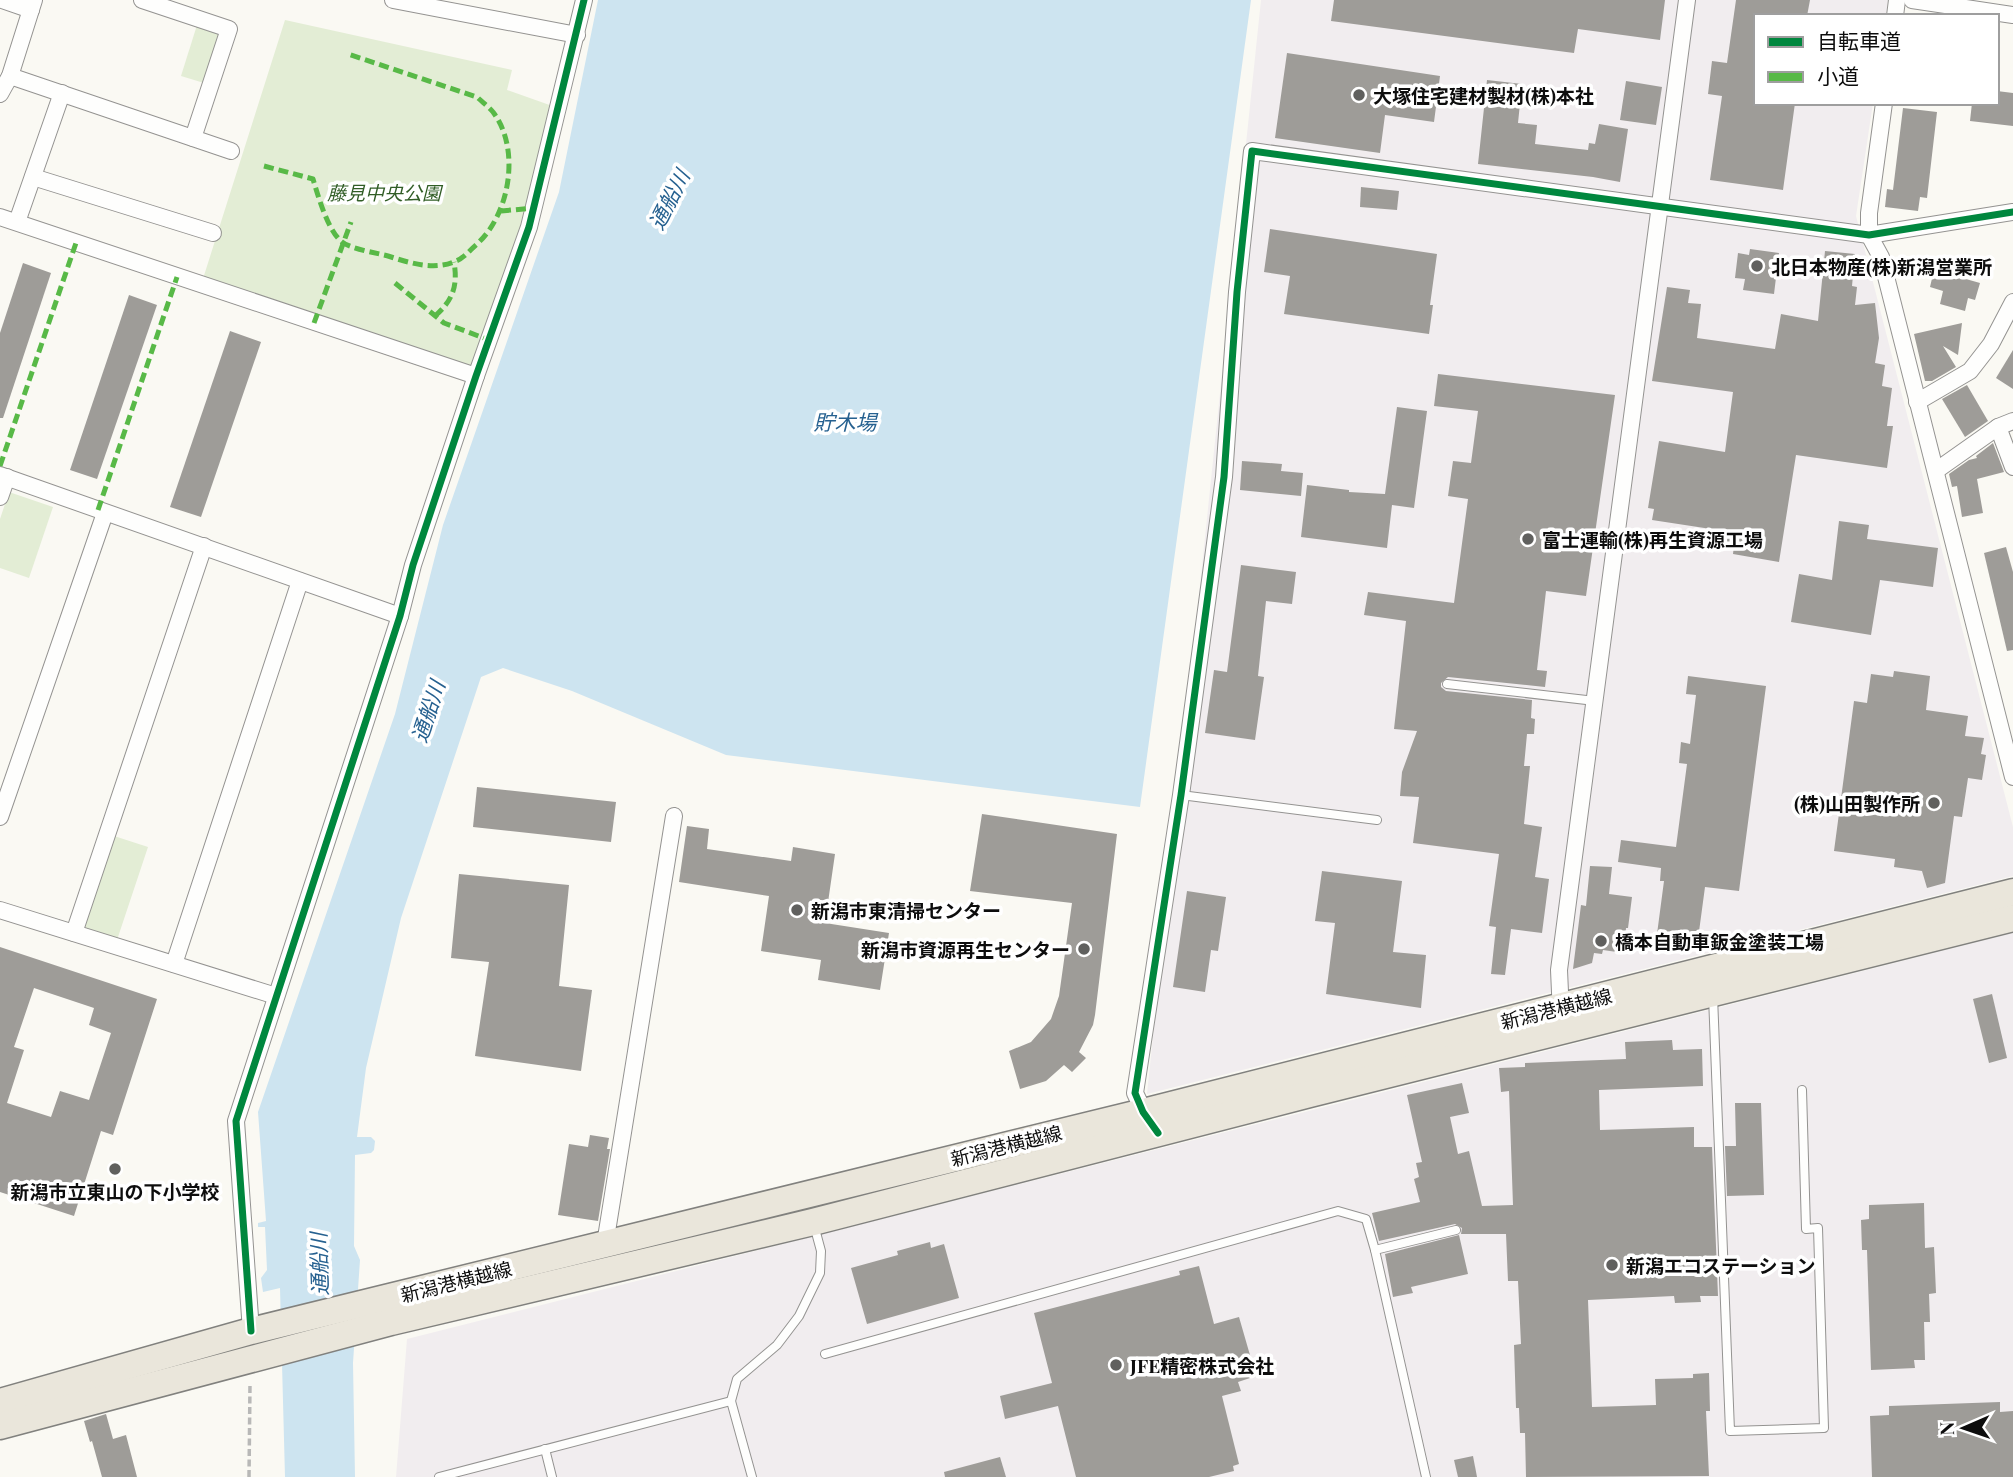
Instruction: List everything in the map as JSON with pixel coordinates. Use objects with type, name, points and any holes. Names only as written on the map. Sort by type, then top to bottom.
[{"type":"main road","name":"新潟港横越線","points":[[0,1426],[266,1355],[388,1310],[605,1244],[1151,1122],[1561,1019],[2013,892]]},
{"type":"main road","name":"新潟港横越線","points":[[1561,1019],[1713,993],[2013,918]]},
{"type":"main road","name":"新潟港横越線","points":[[0,1402],[256,1330],[388,1310],[813,1222],[1151,1122]]},
{"type":"street","points":[[2,0],[33,5],[3,85],[62,93],[231,150]]},
{"type":"street","points":[[142,0],[229,29],[193,138]]},
{"type":"street","points":[[393,0],[460,7],[577,35]]},
{"type":"street","points":[[256,1330],[236,1121],[400,616],[413,565],[529,227],[584,0]]},
{"type":"street","points":[[1561,1019],[1559,970],[1687,0]]},
{"type":"street","points":[[1912,0],[2013,15]]},
{"type":"street","points":[[17,222],[62,93]]},
{"type":"street","points":[[1884,105],[1869,213],[1869,235],[1881,257],[2013,777]]},
{"type":"street","points":[[1151,1122],[1135,1093],[1181,795],[1224,477],[1237,292],[1252,151],[1869,235],[2013,212]]},
{"type":"street","points":[[33,177],[213,233]]},
{"type":"street","points":[[0,217],[476,376]]},
{"type":"street","points":[[1917,401],[1970,371],[1991,344],[2013,302]]},
{"type":"street","points":[[1937,470],[2006,424],[2013,467]]},
{"type":"street","points":[[0,497],[3,476],[400,616]]},
{"type":"street","points":[[0,817],[105,513]]},
{"type":"street","points":[[74,933],[204,546]]},
{"type":"street","points":[[174,964],[300,581]]},
{"type":"street","points":[[2000,732],[2013,721]]},
{"type":"street","points":[[605,1244],[674,816]]},
{"type":"street","points":[[0,910],[276,996]]},
{"type":"lane","points":[[1447,684],[1595,701]]},
{"type":"lane","points":[[1181,795],[1377,820]]},
{"type":"lane","points":[[1713,993],[1730,1431],[1825,1428],[1818,1228],[1806,1229],[1802,1090]]},
{"type":"lane","points":[[825,1354],[1338,1212],[1366,1219],[1426,1477]]},
{"type":"lane","points":[[752,1477],[731,1401],[737,1379],[777,1345],[799,1316],[820,1273],[821,1251],[813,1222]]},
{"type":"lane","points":[[1375,1250],[1455,1230]]},
{"type":"lane","points":[[439,1477],[731,1401]]},
{"type":"lane","points":[[545,1450],[552,1477]]},
{"type":"path","points":[[249,1477],[250,1378]]},
{"type":"shaded area","points":[[1261,0],[1888,0],[1886,14],[1754,14],[1754,105],[1873,105],[1856,216],[2013,827],[2013,876],[1147,1094]]},
{"type":"shaded area","points":[[2013,933],[2013,1477],[396,1477],[407,1339]]},
{"type":"green space","name":"藤見中央公園","points":[[285,20],[512,70],[507,90],[558,108],[476,376],[201,285]]},
{"type":"green space","points":[[197,25],[220,33],[204,83],[181,76]]},
{"type":"green space","points":[[9,492],[53,507],[29,578],[0,568],[0,519]]},
{"type":"green space","points":[[108,834],[148,847],[115,946],[74,933]]},
{"type":"water","name":"貯木場","points":[[598,0],[1251,0],[1140,807],[726,755],[572,691],[503,668],[481,677],[401,918],[366,1068],[357,1137],[371,1137],[375,1141],[371,1153],[355,1155],[354,1246],[360,1260],[353,1363],[355,1477],[285,1477],[280,1288],[263,1292],[261,1278],[267,1270],[265,1227],[258,1227],[258,1223],[266,1221],[258,1112],[395,714],[443,525],[559,192]]},
{"type":"building","points":[[1334,0],[1665,0],[1660,40],[1578,29],[1574,53],[1331,21]]},
{"type":"building","points":[[1736,0],[1810,0],[1807,14],[1754,14],[1754,105],[1795,105],[1783,190],[1710,180],[1722,96],[1708,94],[1712,61],[1727,63]]},
{"type":"building","name":"大塚住宅建材製材(株)本社","points":[[1287,53],[1440,76],[1434,122],[1385,115],[1380,153],[1275,138]]},
{"type":"building","points":[[1487,80],[1522,84],[1518,123],[1537,125],[1535,144],[1588,150],[1589,143],[1595,144],[1599,124],[1628,129],[1620,182],[1478,164]]},
{"type":"building","points":[[1626,81],[1662,87],[1656,125],[1620,120]]},
{"type":"building","points":[[1999,91],[2013,93],[2013,126],[1970,121],[1972,105],[1999,105]]},
{"type":"building","points":[[1903,108],[1937,112],[1927,198],[1920,197],[1918,211],[1885,207],[1887,189],[1893,190]]},
{"type":"building","points":[[1361,187],[1399,191],[1397,210],[1360,207]]},
{"type":"building","points":[[1270,229],[1437,254],[1429,334],[1284,314],[1290,276],[1264,272]]},
{"type":"building","name":"北日本物産(株)新潟営業所","points":[[1750,249],[1779,253],[1774,294],[1743,290],[1745,279],[1735,278],[1738,253],[1749,255]]},
{"type":"building","points":[[1825,251],[1855,254],[1852,286],[1857,287],[1855,305],[1875,303],[1879,338],[1875,363],[1885,365],[1882,386],[1892,388],[1887,426],[1893,426],[1887,468],[1796,455],[1779,562],[1733,554],[1734,545],[1709,541],[1711,529],[1652,520],[1654,509],[1648,508],[1659,441],[1725,452],[1733,392],[1652,381],[1667,287],[1690,290],[1688,303],[1701,304],[1697,338],[1775,349],[1781,314],[1818,321]]},
{"type":"building","points":[[23,263],[51,273],[3,418],[0,418],[0,333]]},
{"type":"building","points":[[1934,270],[1980,283],[1975,300],[1968,298],[1965,311],[1940,304],[1943,291],[1930,287]]},
{"type":"building","points":[[129,295],[157,305],[97,479],[70,470]]},
{"type":"building","points":[[1962,323],[1958,355],[1943,346],[1956,367],[1932,381],[1925,381],[1914,334]]},
{"type":"building","points":[[230,331],[261,342],[201,517],[170,507]]},
{"type":"building","points":[[2013,350],[2013,389],[1996,378]]},
{"type":"building","points":[[1438,374],[1615,395],[1586,596],[1546,591],[1537,670],[1547,671],[1545,687],[1448,677],[1441,683],[1441,687],[1446,691],[1532,700],[1531,718],[1535,719],[1534,734],[1527,734],[1524,766],[1530,766],[1524,824],[1542,827],[1535,877],[1549,879],[1542,933],[1511,929],[1505,975],[1491,974],[1496,927],[1489,926],[1499,854],[1413,843],[1419,797],[1400,796],[1402,772],[1417,731],[1394,729],[1406,621],[1364,615],[1368,592],[1454,603],[1468,499],[1448,496],[1453,461],[1471,463],[1478,411],[1434,406]]},
{"type":"building","points":[[1967,385],[1988,421],[1965,437],[1942,399]]},
{"type":"building","points":[[1397,407],[1427,411],[1414,508],[1392,505],[1387,548],[1301,537],[1307,485],[1349,492],[1385,494]]},
{"type":"building","points":[[1993,443],[2004,472],[1977,479],[1983,513],[1962,517],[1957,486],[1952,487],[1949,474],[1969,460],[1977,458],[1976,456]]},
{"type":"building","points":[[1242,461],[1282,464],[1281,471],[1303,473],[1301,496],[1240,490]]},
{"type":"building","points":[[1839,521],[1869,525],[1867,539],[1938,548],[1933,587],[1880,580],[1871,635],[1791,622],[1799,574],[1832,580]]},
{"type":"building","points":[[2006,547],[2013,572],[2013,650],[2007,651],[1984,553]]},
{"type":"building","points":[[1241,565],[1296,572],[1292,604],[1266,601],[1258,676],[1264,677],[1255,740],[1205,733],[1214,670],[1227,672]]},
{"type":"building","points":[[1894,671],[1930,676],[1926,710],[1968,716],[1965,736],[1984,738],[1981,754],[1986,755],[1982,780],[1968,778],[1962,817],[1954,816],[1945,883],[1927,888],[1922,871],[1894,867],[1895,859],[1834,851],[1854,701],[1867,703],[1871,674],[1893,677]]},
{"type":"building","points":[[1688,676],[1766,686],[1739,891],[1705,887],[1698,939],[1657,934],[1664,881],[1660,881],[1661,868],[1618,862],[1621,840],[1676,847],[1687,764],[1679,763],[1681,742],[1690,744],[1696,695],[1686,694]]},
{"type":"building","points":[[477,787],[616,802],[611,842],[473,827]]},
{"type":"building","name":"新潟市資源再生センター","points":[[982,814],[1117,834],[1095,1015],[1093,1025],[1079,1052],[1086,1058],[1072,1072],[1064,1065],[1046,1081],[1020,1089],[1009,1051],[1031,1042],[1051,1019],[1059,996],[1072,903],[970,891]]},
{"type":"building","name":"新潟市東清掃センター","points":[[687,826],[709,829],[707,849],[791,861],[793,847],[835,854],[825,923],[889,933],[880,990],[818,980],[821,960],[761,951],[769,896],[679,882]]},
{"type":"building","points":[[1590,866],[1612,867],[1609,894],[1632,897],[1624,953],[1603,950],[1602,954],[1594,953],[1592,963],[1573,969],[1581,905],[1586,906]]},
{"type":"building","points":[[1322,871],[1402,881],[1393,952],[1426,955],[1421,1008],[1326,994],[1335,923],[1315,921]]},
{"type":"building","points":[[459,874],[569,885],[559,986],[592,990],[581,1071],[475,1056],[489,962],[451,958]]},
{"type":"building","points":[[1187,891],[1226,897],[1218,951],[1211,950],[1205,992],[1173,987]]},
{"type":"building","points":[[0,947],[157,999],[113,1135],[101,1131],[74,1216],[0,1192]],"holes":[[[34,988],[94,1008],[89,1025],[111,1033],[89,1100],[60,1091],[51,1117],[7,1103],[24,1050],[14,1047]]]},
{"type":"building","points":[[1992,994],[2007,1058],[1989,1063],[1973,999]]},
{"type":"building","name":"新潟エコステーション","points":[[1672,1040],[1673,1050],[1702,1049],[1703,1086],[1599,1090],[1600,1130],[1694,1127],[1694,1147],[1712,1147],[1718,1296],[1700,1296],[1701,1302],[1675,1303],[1674,1296],[1588,1300],[1592,1407],[1656,1405],[1655,1379],[1693,1378],[1693,1374],[1709,1373],[1710,1411],[1706,1411],[1709,1476],[1526,1477],[1525,1433],[1520,1433],[1519,1408],[1516,1408],[1514,1345],[1521,1344],[1518,1281],[1508,1281],[1506,1234],[1461,1234],[1462,1228],[1455,1224],[1379,1241],[1372,1213],[1420,1202],[1414,1179],[1419,1177],[1416,1163],[1422,1162],[1407,1095],[1462,1083],[1469,1113],[1450,1117],[1458,1154],[1469,1151],[1482,1206],[1513,1205],[1509,1091],[1501,1092],[1499,1068],[1525,1067],[1525,1063],[1626,1059],[1625,1042]]},
{"type":"building","points":[[1735,1103],[1761,1103],[1764,1195],[1727,1196],[1725,1146],[1736,1146]]},
{"type":"building","points":[[590,1135],[609,1138],[607,1149],[610,1149],[598,1221],[558,1215],[569,1144],[588,1147]]},
{"type":"building","points":[[1924,1203],[1925,1248],[1934,1247],[1936,1293],[1929,1294],[1930,1322],[1924,1322],[1925,1360],[1914,1360],[1915,1368],[1871,1370],[1867,1250],[1862,1250],[1861,1220],[1869,1219],[1869,1205]]},
{"type":"building","points":[[1459,1235],[1468,1274],[1411,1287],[1413,1293],[1393,1297],[1385,1254]]},
{"type":"building","points":[[930,1242],[931,1248],[944,1244],[959,1298],[867,1324],[851,1268],[898,1255],[897,1251]]},
{"type":"building","name":"JFE精密株式会社","points":[[1199,1266],[1214,1324],[1239,1317],[1256,1376],[1238,1382],[1241,1391],[1222,1396],[1239,1464],[1233,1466],[1234,1471],[1209,1477],[1076,1477],[1058,1406],[1005,1419],[1000,1396],[1052,1383],[1034,1313],[1180,1275],[1179,1271]]},
{"type":"building","points":[[2000,1402],[2000,1412],[2013,1411],[2013,1477],[1872,1477],[1870,1416],[1889,1415],[1889,1406]]},
{"type":"building","points":[[106,1414],[113,1439],[126,1435],[137,1477],[102,1477],[84,1421]]},
{"type":"building","points":[[1473,1456],[1477,1477],[1458,1477],[1454,1460]]},
{"type":"building","points":[[1000,1457],[1006,1477],[945,1477],[944,1472]]},
{"type":"marked path","points":[[264,166],[313,179],[332,230],[342,242],[358,249],[413,263],[431,266],[448,264],[462,258],[488,231],[504,199],[509,162],[502,127],[493,112],[477,97],[348,54]]},
{"type":"marked path","points":[[501,211],[534,208]]},
{"type":"marked path","points":[[314,323],[351,222]]},
{"type":"marked path","points":[[0,466],[76,243]]},
{"type":"marked path","points":[[435,316],[453,292],[454,262]]},
{"type":"marked path","points":[[98,510],[177,277]]},
{"type":"marked path","points":[[395,283],[444,323],[489,340]]},
{"type":"cycle path","points":[[251,1331],[236,1121],[400,616],[413,565],[529,227],[584,0]]},
{"type":"cycle path","points":[[1158,1133],[1143,1112],[1135,1093],[1181,795],[1224,477],[1237,292],[1252,151],[1869,235],[2013,212]]},
{"type":"place","name":"大塚住宅建材製材(株)本社","points":[[1359,95]]},
{"type":"place","name":"北日本物産(株)新潟営業所","points":[[1757,266]]},
{"type":"place","name":"富士運輸(株)再生資源工場","points":[[1528,539]]},
{"type":"place","name":"(株)山田製作所","points":[[1934,803]]},
{"type":"place","name":"新潟市東清掃センター","points":[[797,910]]},
{"type":"place","name":"橋本自動車鈑金塗装工場","points":[[1601,941]]},
{"type":"place","name":"新潟市資源再生センター","points":[[1084,949]]},
{"type":"place","name":"新潟市立東山の下小学校","points":[[115,1169]]},
{"type":"place","name":"新潟エコステーション","points":[[1612,1265]]},
{"type":"place","name":"JFE精密株式会社","points":[[1116,1365]]},
{"type":"water label","name":"通船川","points":[[668,199]]},
{"type":"water label","name":"通船川","points":[[427,711]]},
{"type":"water label","name":"通船川","points":[[318,1264]]}]
